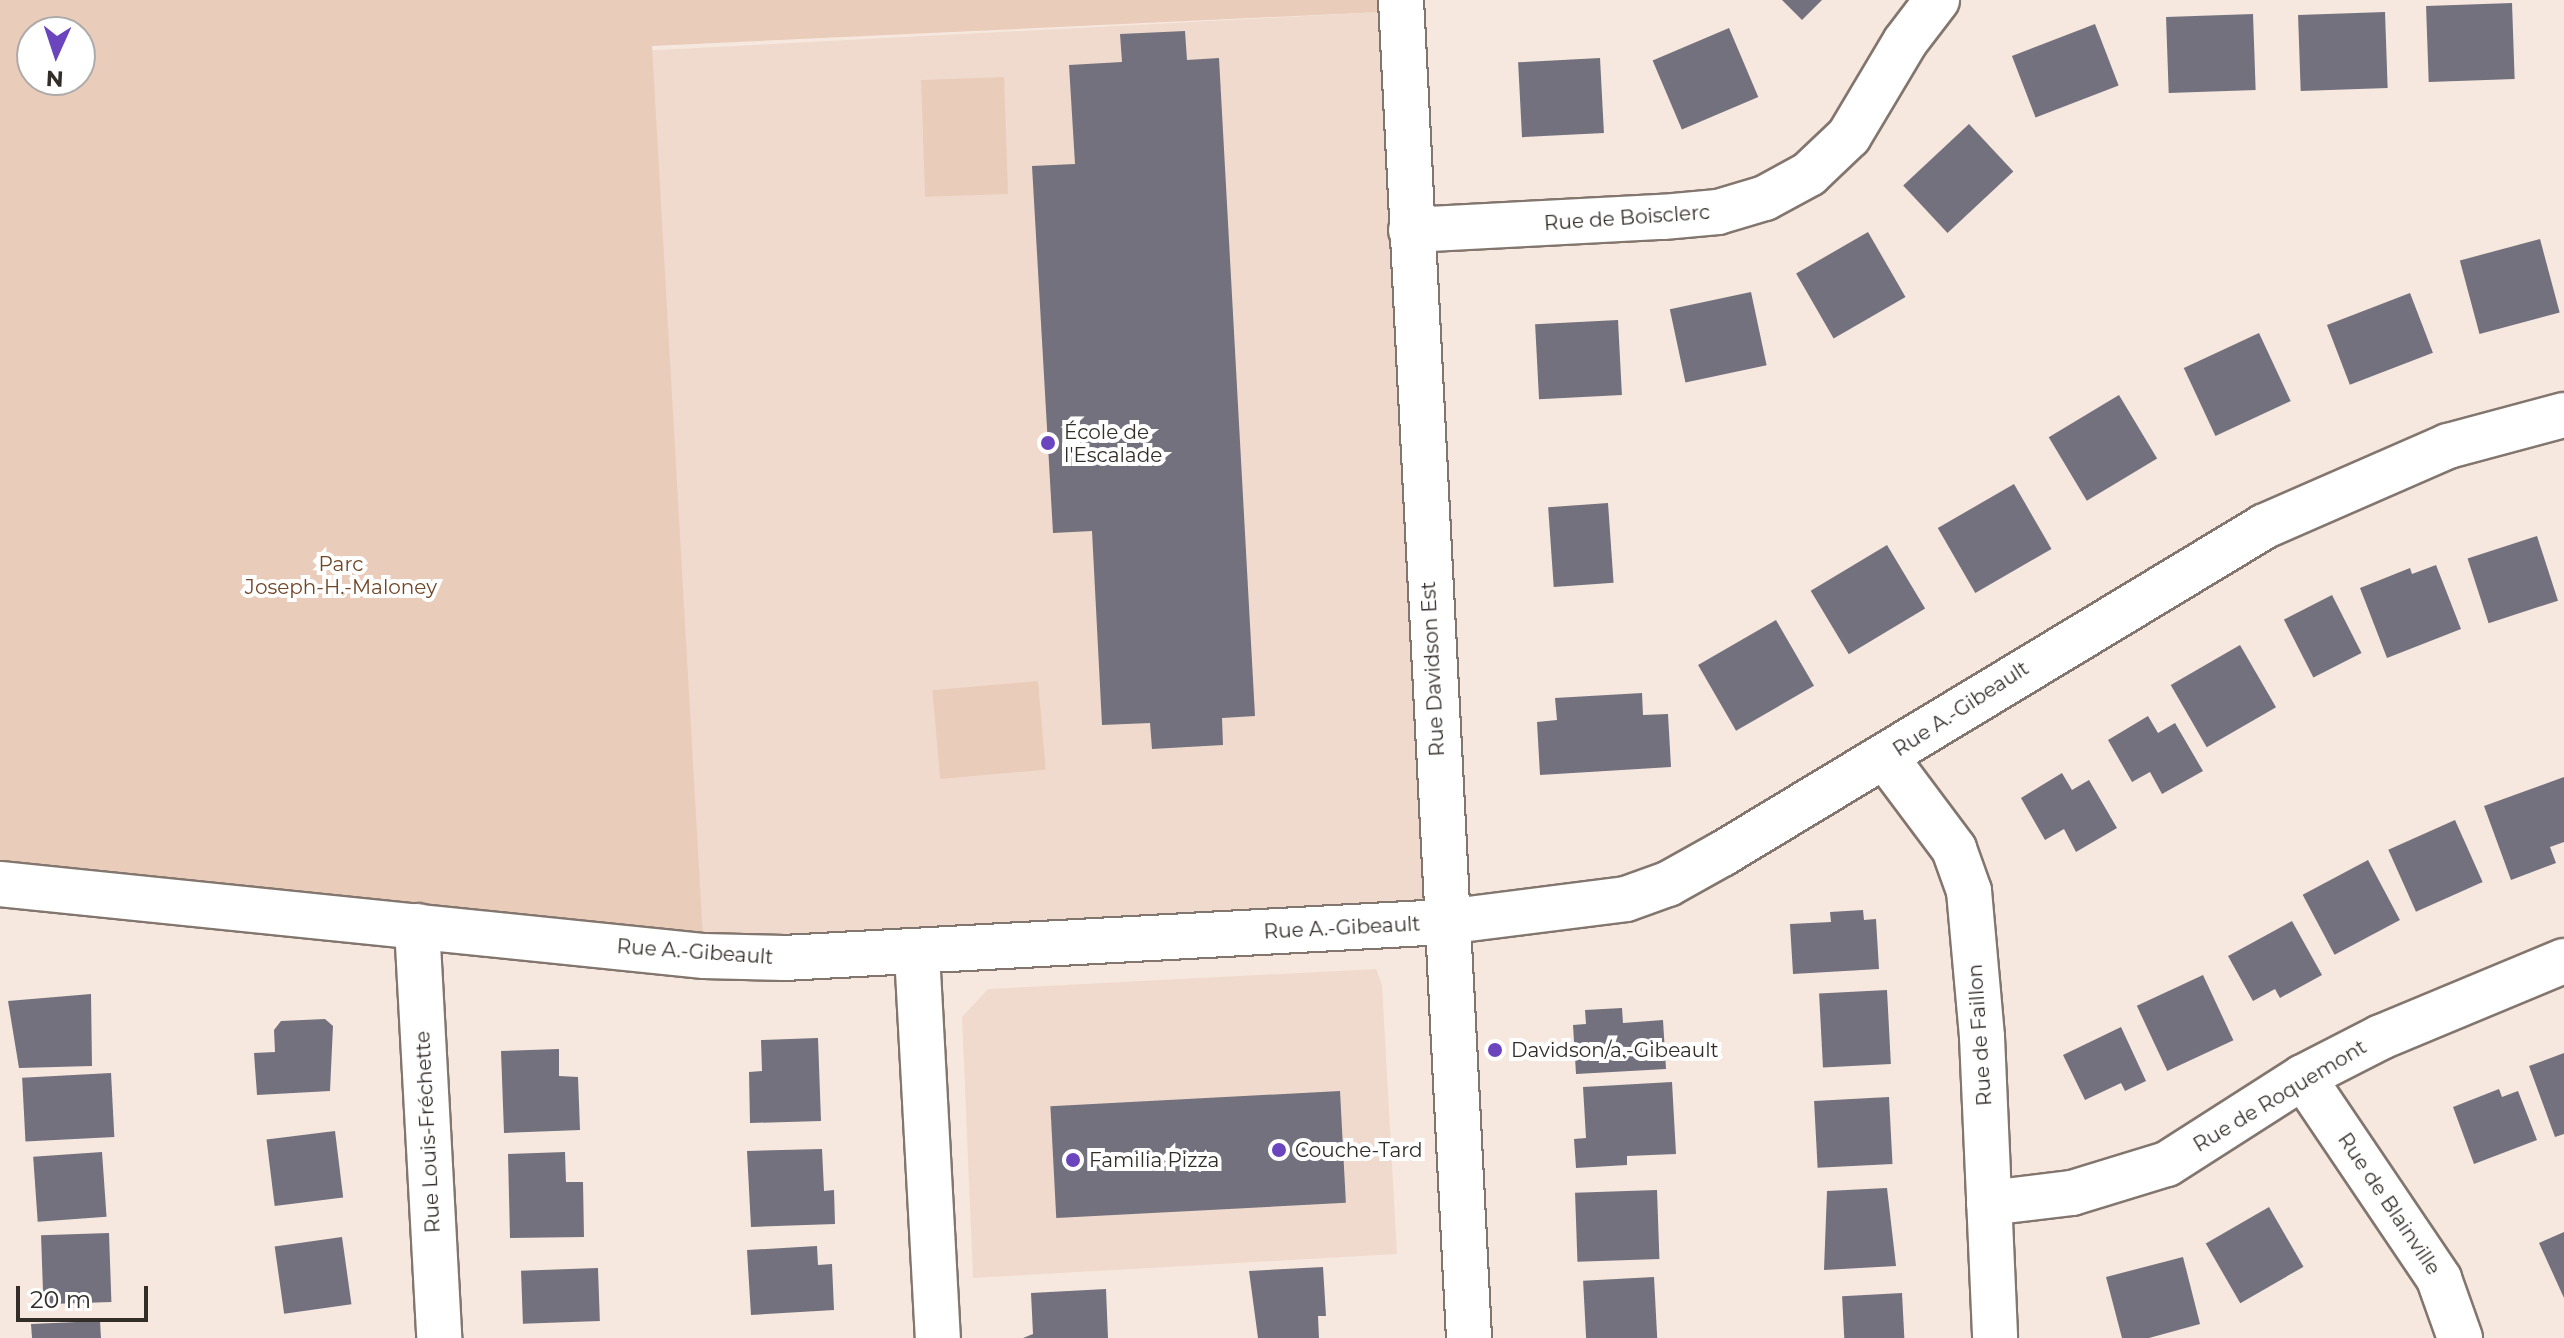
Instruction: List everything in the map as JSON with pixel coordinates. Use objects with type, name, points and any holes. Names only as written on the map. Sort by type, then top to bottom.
[{"type":"street","name":"Rue Davidson Est","points":[[1401,0],[1445,922],[1469,1338]]},
{"type":"street","name":"Rue de Boisclerc","points":[[1411,230],[1677,216],[1718,212],[1765,198],[1809,174],[1849,136],[1905,42],[1937,0]]},
{"type":"street","name":"Rue A.-Gibeault","points":[[0,884],[704,956],[917,953],[1445,922],[1566,910],[1626,899],[1668,884],[1886,758],[2043,656],[2265,526],[2448,446],[2564,415]]},
{"type":"street","name":"Rue de Faillon","points":[[1886,758],[1954,849],[1969,891],[1995,1338]]},
{"type":"street","name":"Rue Louis-Fréchette","points":[[417,926],[439,1338]]},
{"type":"street","points":[[917,953],[938,1338]]},
{"type":"street","name":"Rue de Roquemont","points":[[1989,1203],[2072,1193],[2167,1164],[2303,1077],[2381,1037],[2564,961]]},
{"type":"street","name":"Rue de Blainville","points":[[2303,1077],[2439,1279],[2460,1338]]},
{"type":"shaded area","name":"École de l'Escalade","points":[[1402,11],[1450,922],[700,961],[652,50]]},
{"type":"shaded area","points":[[1376,969],[1382,985],[1397,1254],[973,1278],[962,1017],[988,989]]},
{"type":"green space","name":"Parc Joseph-H.-Maloney","points":[[0,0],[1401,0],[1402,11],[652,46],[704,956],[0,884]]},
{"type":"green space","points":[[1004,77],[1008,194],[925,197],[921,80]]},
{"type":"green space","points":[[1038,681],[1046,770],[940,779],[932,690]]},
{"type":"building","points":[[1782,0],[1822,0],[1802,20]]},
{"type":"building","points":[[2512,3],[2515,79],[2429,82],[2426,6]]},
{"type":"building","points":[[2385,12],[2388,88],[2301,91],[2298,15]]},
{"type":"building","points":[[2253,14],[2256,90],[2169,93],[2166,17]]},
{"type":"building","points":[[2095,24],[2119,86],[2036,118],[2012,56]]},
{"type":"building","points":[[1729,28],[1758,97],[1682,129],[1653,60]]},
{"type":"building","points":[[1185,31],[1187,60],[1219,58],[1255,716],[1222,718],[1223,745],[1152,749],[1150,723],[1102,725],[1092,531],[1053,533],[1032,166],[1075,164],[1069,65],[1122,62],[1120,34]]},
{"type":"building","points":[[1600,58],[1604,133],[1522,137],[1518,62]]},
{"type":"building","points":[[1969,124],[2013,172],[1948,233],[1903,185]]},
{"type":"building","points":[[1868,232],[1906,297],[1834,338],[1796,274]]},
{"type":"building","points":[[2540,239],[2560,312],[2479,334],[2460,260]]},
{"type":"building","points":[[1751,292],[1767,365],[1685,383],[1670,309]]},
{"type":"building","points":[[2410,293],[2433,353],[2350,385],[2327,325]]},
{"type":"building","points":[[1618,320],[1622,395],[1539,399],[1535,324]]},
{"type":"building","points":[[2259,333],[2291,401],[2215,436],[2184,368]]},
{"type":"building","points":[[2119,395],[2157,458],[2087,501],[2049,437]]},
{"type":"building","points":[[2014,484],[2052,549],[1975,593],[1938,528]]},
{"type":"building","points":[[1608,503],[1614,583],[1554,587],[1548,507]]},
{"type":"building","points":[[2537,536],[2558,601],[2489,623],[2468,559]]},
{"type":"building","points":[[1887,545],[1925,608],[1849,654],[1811,591]]},
{"type":"building","points":[[2436,565],[2461,629],[2387,658],[2360,588],[2410,568],[2412,574]]},
{"type":"building","points":[[2332,595],[2362,653],[2313,677],[2284,620]]},
{"type":"building","points":[[1776,620],[1814,686],[1736,731],[1698,665]]},
{"type":"building","points":[[2240,645],[2276,707],[2207,747],[2171,685]]},
{"type":"building","points":[[1642,693],[1643,715],[1668,714],[1671,767],[1540,775],[1537,722],[1557,720],[1555,698]]},
{"type":"building","points":[[2148,716],[2158,733],[2175,723],[2203,771],[2162,794],[2150,772],[2132,782],[2108,740]]},
{"type":"building","points":[[2062,773],[2072,790],[2089,780],[2117,828],[2076,852],[2064,829],[2045,840],[2021,798]]},
{"type":"building","points":[[2564,777],[2564,842],[2550,847],[2556,863],[2511,880],[2484,806]]},
{"type":"building","points":[[2455,820],[2483,882],[2416,912],[2388,850]]},
{"type":"building","points":[[2368,860],[2400,920],[2335,955],[2303,895]]},
{"type":"building","points":[[1863,910],[1864,920],[1876,919],[1879,969],[1793,974],[1790,924],[1831,922],[1830,912]]},
{"type":"building","points":[[2292,921],[2322,975],[2280,998],[2275,989],[2253,1001],[2228,956]]},
{"type":"building","points":[[2203,975],[2233,1040],[2167,1071],[2137,1006]]},
{"type":"building","points":[[1887,990],[1891,1064],[1823,1067],[1819,994]]},
{"type":"building","points":[[91,994],[92,1066],[19,1068],[8,1001]]},
{"type":"building","points":[[1622,1008],[1623,1023],[1663,1020],[1666,1069],[1576,1074],[1573,1025],[1586,1024],[1585,1010]]},
{"type":"building","points":[[325,1019],[333,1026],[330,1091],[257,1095],[254,1053],[275,1052],[274,1030],[281,1021]]},
{"type":"building","points":[[2121,1027],[2146,1081],[2125,1091],[2121,1083],[2085,1100],[2063,1055]]},
{"type":"building","points":[[818,1038],[821,1121],[750,1123],[749,1072],[762,1071],[761,1040]]},
{"type":"building","points":[[559,1049],[559,1076],[578,1077],[580,1130],[504,1133],[501,1051]]},
{"type":"building","points":[[2564,1053],[2564,1134],[2555,1137],[2529,1066]]},
{"type":"building","points":[[111,1073],[114,1137],[25,1142],[22,1078]]},
{"type":"building","points":[[1672,1082],[1676,1154],[1627,1156],[1627,1165],[1576,1168],[1574,1139],[1586,1138],[1583,1087]]},
{"type":"building","points":[[2499,1089],[2502,1097],[2518,1091],[2537,1140],[2474,1164],[2453,1107]]},
{"type":"building","points":[[1340,1091],[1346,1203],[1056,1218],[1050,1106]]},
{"type":"building","points":[[1889,1097],[1893,1164],[1818,1168],[1814,1101]]},
{"type":"building","points":[[335,1131],[343,1198],[275,1206],[267,1139]]},
{"type":"building","points":[[822,1149],[824,1191],[834,1190],[835,1224],[751,1227],[747,1151]]},
{"type":"building","points":[[102,1152],[107,1217],[38,1222],[33,1157]]},
{"type":"building","points":[[565,1152],[566,1182],[583,1182],[584,1237],[510,1238],[508,1154]]},
{"type":"building","points":[[1887,1188],[1896,1266],[1824,1270],[1827,1191]]},
{"type":"building","points":[[1657,1190],[1659,1259],[1577,1262],[1575,1193]]},
{"type":"building","points":[[2269,1207],[2304,1267],[2240,1303],[2206,1244]]},
{"type":"building","points":[[2564,1232],[2564,1298],[2539,1243]]},
{"type":"building","points":[[109,1233],[111,1302],[43,1304],[41,1235]]},
{"type":"building","points":[[342,1237],[351,1304],[284,1314],[275,1246]]},
{"type":"building","points":[[817,1246],[818,1265],[832,1264],[834,1310],[751,1315],[747,1250]]},
{"type":"building","points":[[2183,1257],[2200,1324],[2149,1338],[2122,1338],[2106,1277]]},
{"type":"building","points":[[1323,1267],[1326,1316],[1318,1316],[1319,1338],[1258,1338],[1249,1271]]},
{"type":"building","points":[[598,1268],[600,1321],[523,1324],[521,1271]]},
{"type":"building","points":[[1654,1277],[1657,1338],[1586,1338],[1583,1281]]},
{"type":"building","points":[[1106,1289],[1108,1338],[1023,1338],[1033,1334],[1031,1293]]},
{"type":"building","points":[[1902,1293],[1904,1338],[1844,1338],[1842,1296]]},
{"type":"building","points":[[100,1321],[101,1338],[32,1338],[31,1324]]},
{"type":"place","name":"École de l'Escalade","points":[[1048,443]]},
{"type":"place","name":"Davidson/a.-Gibeault","points":[[1495,1050]]},
{"type":"place","name":"Couche-Tard","points":[[1279,1150]]},
{"type":"place","name":"Familia Pizza","points":[[1073,1160]]}]
